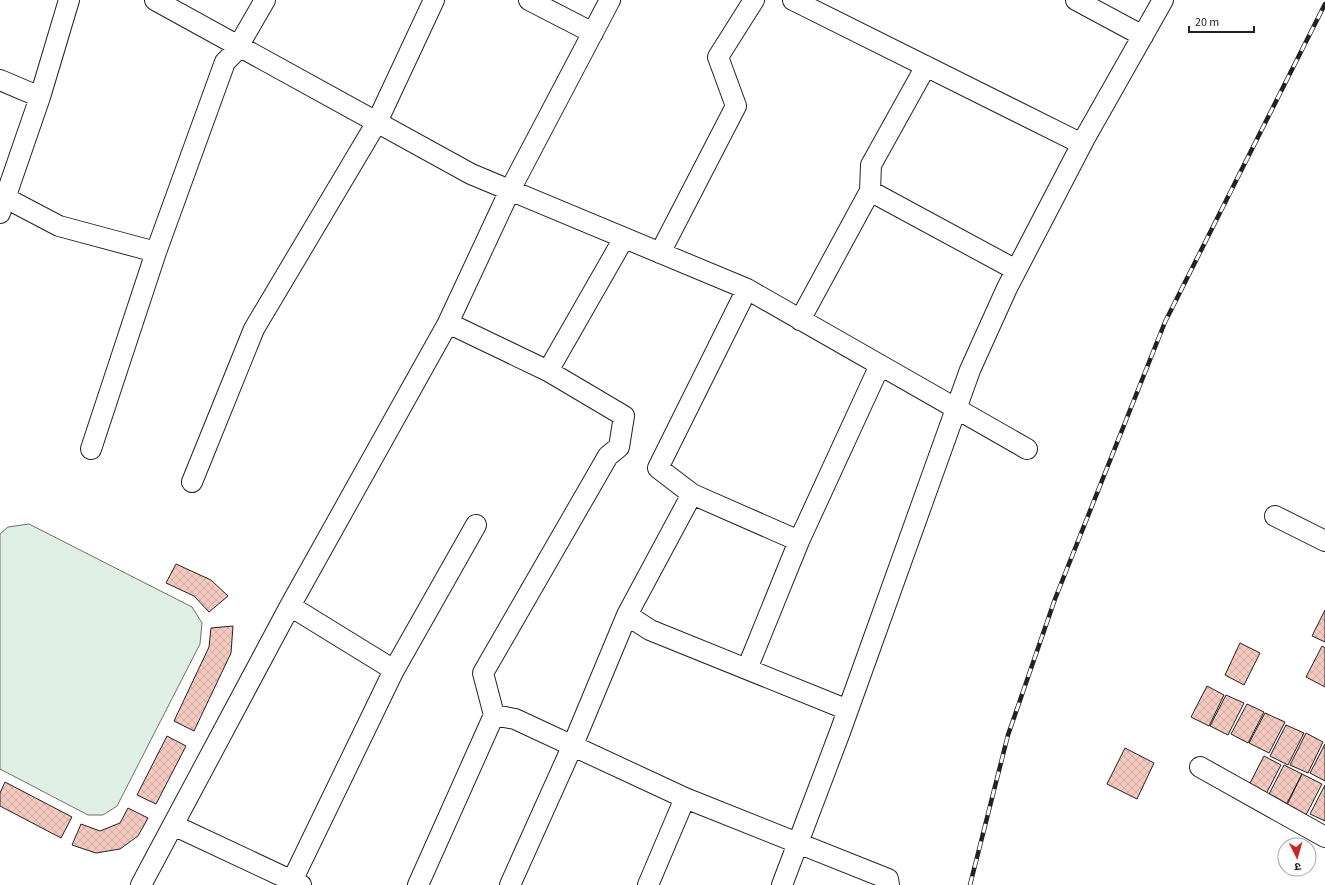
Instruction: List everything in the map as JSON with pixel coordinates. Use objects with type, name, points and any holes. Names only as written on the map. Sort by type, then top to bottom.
[{"type":"street","points":[[69,0],[40,97],[2,202],[59,226],[156,252]]},
{"type":"street","points":[[155,0],[471,174],[747,289],[1027,449]]},
{"type":"street","points":[[91,449],[156,252],[225,62],[238,47],[240,47],[242,38],[265,0]]},
{"type":"street","points":[[192,482],[254,329],[377,122],[434,0]]},
{"type":"street","points":[[529,0],[593,33]]},
{"type":"street","points":[[141,885],[290,606],[448,323],[510,190],[610,0]]},
{"type":"street","points":[[660,253],[736,106],[718,57],[754,0]]},
{"type":"street","points":[[793,0],[1082,144]]},
{"type":"street","points":[[1076,0],[1143,36]]},
{"type":"street","points":[[782,885],[799,844],[848,710],[970,370],[1016,270],[1082,144],[1163,0]]},
{"type":"street","points":[[800,320],[870,191],[871,165],[926,66]]},
{"type":"street","points":[[0,80],[40,97]]},
{"type":"street","points":[[870,191],[1016,270]]},
{"type":"street","points":[[548,371],[624,238]]},
{"type":"street","points":[[747,289],[658,468],[692,494],[799,541]]},
{"type":"street","points":[[418,885],[494,715],[483,673],[608,456],[620,447],[624,416],[548,371],[448,323]]},
{"type":"street","points":[[747,669],[799,541],[880,365]]},
{"type":"street","points":[[510,885],[572,747],[627,615],[692,494]]},
{"type":"street","points":[[1275,516],[1325,541]]},
{"type":"street","points":[[173,825],[294,884],[394,670],[476,525]]},
{"type":"street","points":[[290,606],[394,670]]},
{"type":"street","points":[[627,615],[650,630],[848,710]]},
{"type":"street","points":[[494,715],[515,718],[572,747],[685,798],[888,879],[889,885]]},
{"type":"street","points":[[1200,767],[1325,837]]},
{"type":"street","points":[[648,885],[685,798]]},
{"type":"green space","points":[[29,524],[192,607],[202,623],[200,644],[117,806],[103,815],[88,815],[0,769],[0,534],[8,527]]},
{"type":"building","points":[[176,564],[211,580],[228,596],[209,612],[194,596],[166,583]]},
{"type":"building","points":[[1325,610],[1325,642],[1312,636]]},
{"type":"building","points":[[233,626],[231,653],[194,731],[174,721],[209,647],[211,628]]},
{"type":"building","points":[[1240,643],[1260,653],[1244,685],[1225,675]]},
{"type":"building","points":[[1322,646],[1325,648],[1325,687],[1306,677]]},
{"type":"building","points":[[1207,686],[1224,695],[1209,726],[1191,717]]},
{"type":"building","points":[[1226,695],[1244,703],[1228,735],[1210,726]]},
{"type":"building","points":[[1247,704],[1264,712],[1248,743],[1231,734]]},
{"type":"building","points":[[1265,713],[1285,722],[1269,753],[1249,743]]},
{"type":"building","points":[[1286,725],[1304,733],[1288,765],[1270,756]]},
{"type":"building","points":[[1306,733],[1323,742],[1308,773],[1290,765]]},
{"type":"building","points":[[167,736],[186,746],[156,804],[137,795]]},
{"type":"building","points":[[1325,744],[1325,781],[1310,773]]},
{"type":"building","points":[[1125,748],[1154,763],[1137,799],[1107,784]]},
{"type":"building","points":[[1264,756],[1281,765],[1265,796],[1248,787]]},
{"type":"building","points":[[1284,765],[1302,774],[1286,805],[1268,796]]},
{"type":"building","points":[[1302,774],[1322,784],[1306,815],[1287,805]]},
{"type":"building","points":[[5,782],[72,817],[61,838],[0,806],[0,793]]},
{"type":"building","points":[[1325,785],[1325,821],[1310,814]]},
{"type":"building","points":[[128,808],[148,818],[138,836],[120,849],[96,853],[72,845],[81,824],[100,831],[120,823]]},
{"type":"railway","points":[[970,885],[1008,735],[1055,599],[1165,322],[1325,4]]}]
